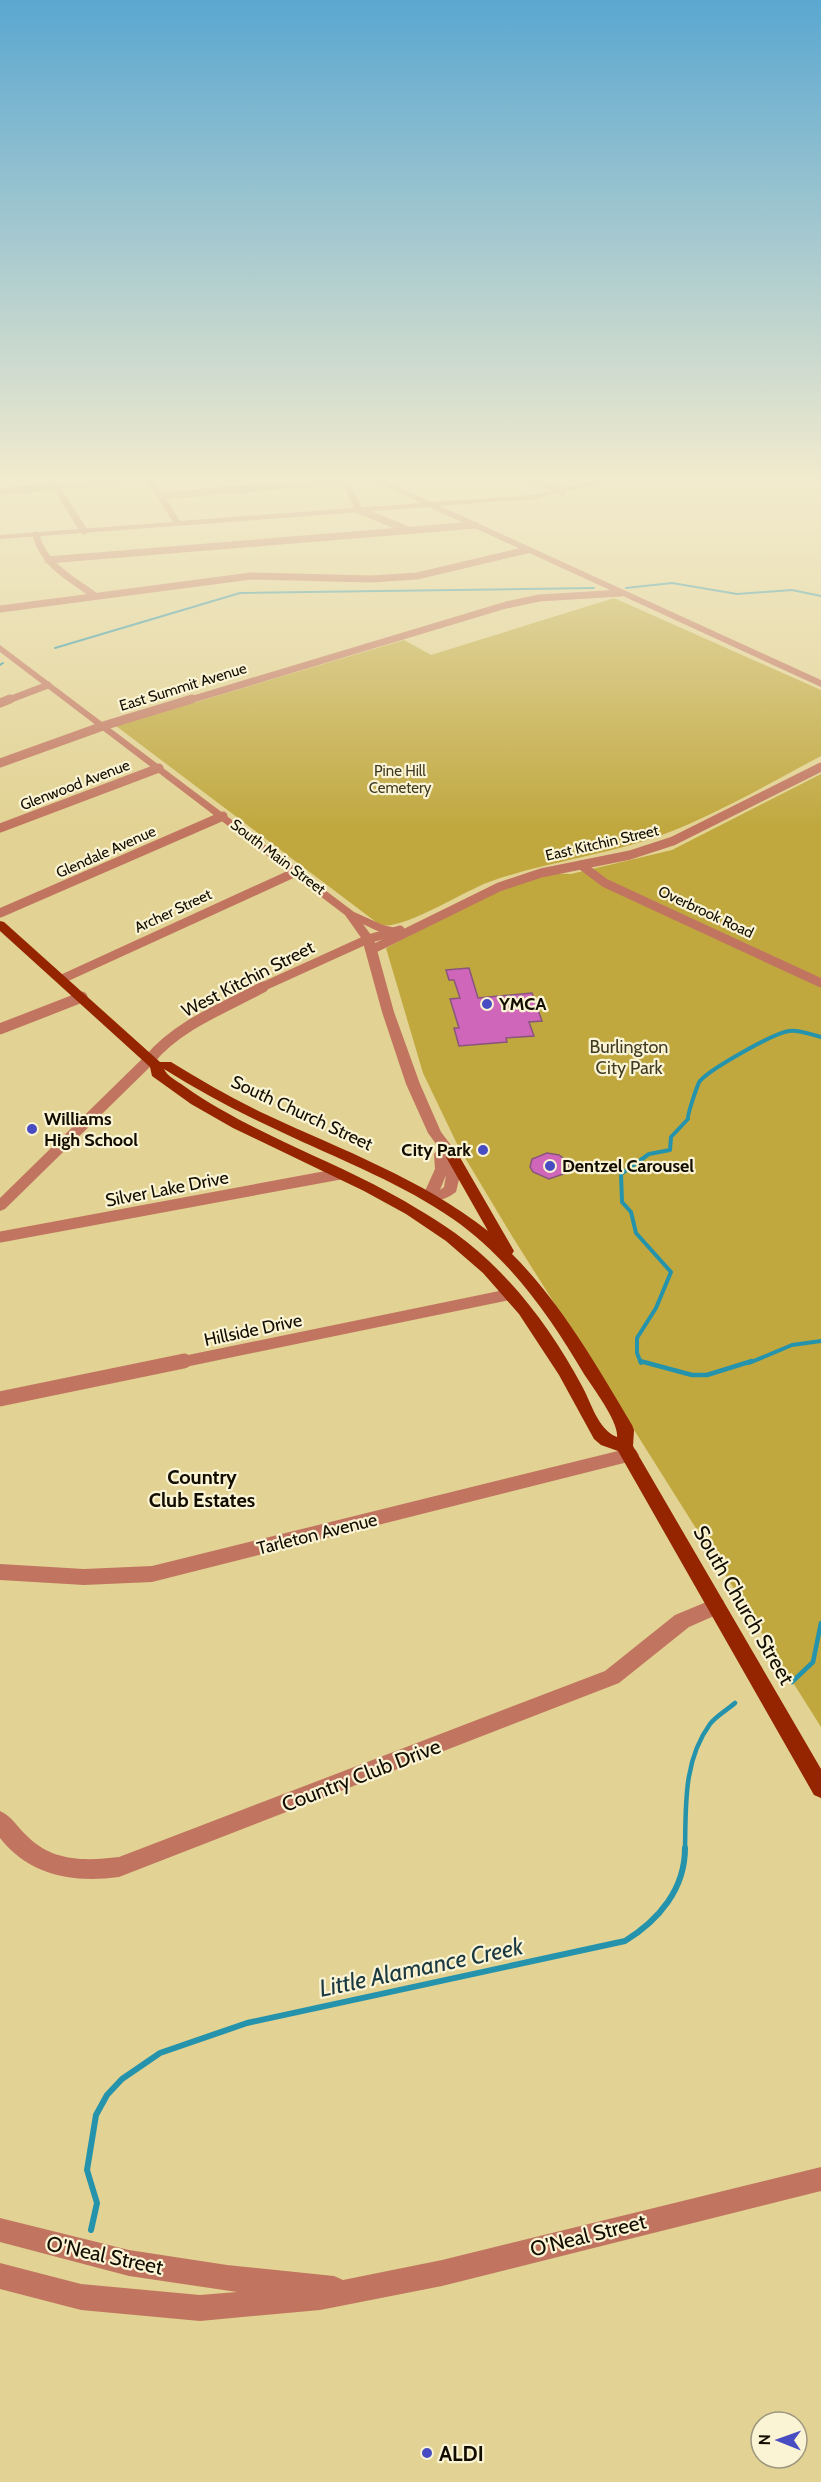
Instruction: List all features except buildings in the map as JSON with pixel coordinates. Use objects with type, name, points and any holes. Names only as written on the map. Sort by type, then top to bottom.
[{"type":"main road","name":"South Church Street","points":[[0,925],[154,1063],[157,1073],[165,1079],[213,1112],[401,1204],[445,1232],[487,1268],[512,1294],[573,1384],[603,1438],[627,1451]]},
{"type":"main road","name":"South Church Street","points":[[154,1063],[166,1065],[236,1107],[431,1198],[471,1226],[512,1262],[549,1304],[626,1430],[627,1451],[821,1788]]},
{"type":"main road","points":[[449,1153],[512,1262]]},
{"type":"main road","points":[[356,1182],[371,1180],[415,1201],[431,1198],[432,1210],[478,1247],[487,1268]]},
{"type":"street","points":[[0,609],[105,595]]},
{"type":"street","name":"East Summit Avenue","points":[[0,763],[103,726],[506,605],[539,598],[591,595]]},
{"type":"street","points":[[625,595],[821,684]]},
{"type":"street","name":"South Main Street","points":[[0,648],[344,909],[370,944],[388,1012],[410,1077],[435,1133],[449,1153]]},
{"type":"street","points":[[0,703],[48,685]]},
{"type":"street","name":"East Kitchin Street","points":[[370,944],[419,927],[499,887],[541,873],[673,842],[821,767]]},
{"type":"street","name":"Glenwood Avenue","points":[[0,828],[159,768]]},
{"type":"street","name":"Glendale Avenue","points":[[0,912],[223,816]]},
{"type":"street","name":"Overbrook Road","points":[[581,865],[605,883],[821,983]]},
{"type":"street","name":"Archer Street","points":[[62,979],[296,872]]},
{"type":"street","points":[[344,909],[379,928],[396,932]]},
{"type":"street","name":"East Kitchin Street","points":[[370,944],[396,932],[419,927]]},
{"type":"street","name":"West Kitchin Street","points":[[154,1063],[163,1043],[187,1028],[277,980],[370,944]]},
{"type":"street","points":[[0,1029],[82,997]]},
{"type":"street","points":[[0,1206],[154,1063]]},
{"type":"street","points":[[431,1198],[444,1196],[451,1189],[455,1167],[449,1153]]},
{"type":"street","name":"Silver Lake Drive","points":[[0,1237],[340,1174]]},
{"type":"street","name":"Hillside Drive","points":[[0,1399],[512,1294]]},
{"type":"street","name":"Tarleton Avenue","points":[[0,1572],[93,1577],[152,1574],[627,1451]]},
{"type":"street","name":"Country Club Drive","points":[[0,1821],[14,1842],[38,1860],[79,1871],[119,1867],[612,1677],[682,1622],[716,1606]]},
{"type":"street","name":"O'Neal Street","points":[[0,2276],[81,2296],[200,2308],[355,2291],[821,2180]]},
{"type":"street","name":"O'Neal Street","points":[[0,2230],[129,2263],[227,2278],[355,2291]]},
{"type":"green space","name":"Pine Hill Cemetery","points":[[614,598],[821,690],[821,756],[734,803],[666,833],[624,847],[527,870],[489,882],[403,922],[380,925],[116,726],[404,640],[431,655]]},
{"type":"green space","name":"Burlington City Park","points":[[821,774],[821,1727],[512,1236],[458,1146],[423,1073],[386,948],[501,887],[541,873],[571,874],[672,850]]},
{"type":"waterway","points":[[55,648],[234,595]]},
{"type":"waterway","points":[[815,595],[821,596]]},
{"type":"waterway","name":"Little Alamance Creek","points":[[640,1361],[637,1353],[637,1338],[656,1308],[671,1272],[636,1233],[631,1212],[622,1202],[621,1174],[649,1154],[670,1150],[671,1137],[688,1119],[700,1081],[716,1068],[781,1033],[797,1031],[821,1037]]},
{"type":"waterway","name":"Little Alamance Creek","points":[[749,1363],[792,1345],[821,1341]]},
{"type":"waterway","name":"Little Alamance Creek","points":[[640,1361],[692,1375],[707,1375],[752,1361]]},
{"type":"waterway","name":"Little Alamance Creek","points":[[792,1682],[813,1662],[821,1623]]},
{"type":"waterway","name":"Little Alamance Creek","points":[[685,1849],[688,1784],[695,1753],[710,1724],[735,1703]]},
{"type":"waterway","name":"Little Alamance Creek","points":[[91,2230],[97,2203],[87,2170],[96,2115],[107,2095],[122,2079],[160,2053],[247,2023],[625,1941],[649,1923],[668,1902],[680,1877],[685,1848]]},
{"type":"place","name":"YMCA","points":[[487,1004]]},
{"type":"place","name":"Williams High School","points":[[32,1129]]},
{"type":"place","name":"City Park","points":[[483,1150]]},
{"type":"place","name":"Dentzel Carousel","points":[[550,1166]]},
{"type":"place","name":"ALDI","points":[[427,2453]]},
{"type":"district","name":"Country Club Estates","points":[[202,1488]]}]
